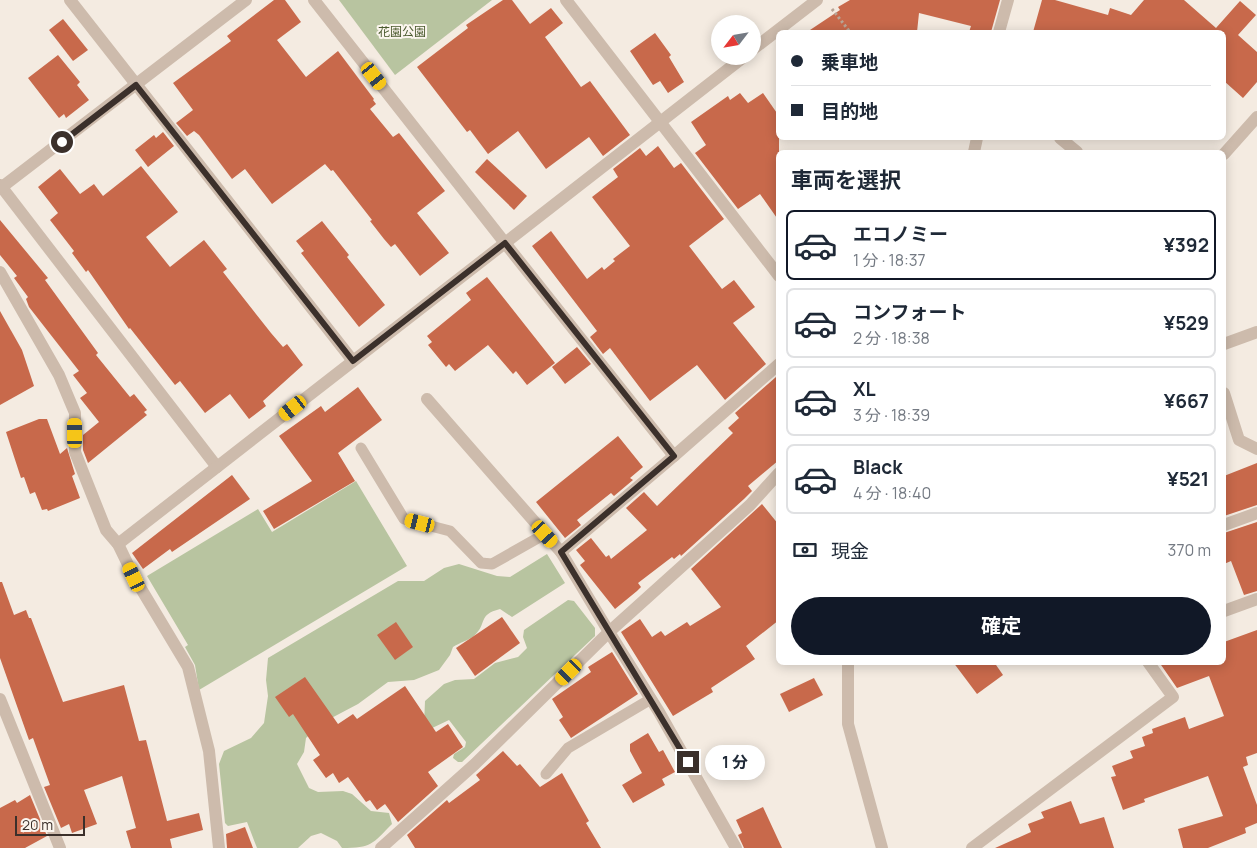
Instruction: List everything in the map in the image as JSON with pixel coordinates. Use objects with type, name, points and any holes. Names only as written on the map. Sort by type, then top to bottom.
[{"type":"street","points":[[70,0],[353,361]]},
{"type":"street","points":[[217,467],[1,186],[246,0]]},
{"type":"street","points":[[314,0],[674,456]]},
{"type":"street","points":[[566,0],[776,272]]},
{"type":"street","points":[[778,30],[817,0]]},
{"type":"street","points":[[1000,30],[1008,0]]},
{"type":"street","points":[[761,43],[776,32]]},
{"type":"street","points":[[118,544],[733,65]]},
{"type":"street","points":[[1226,152],[1257,117]]},
{"type":"street","points":[[1062,140],[1075,150]]},
{"type":"street","points":[[0,272],[59,375],[75,414],[76,452],[106,530],[118,544],[134,577],[188,667],[209,751],[219,848]]},
{"type":"street","points":[[1226,343],[1257,332]]},
{"type":"street","points":[[561,552],[776,367]]},
{"type":"street","points":[[427,399],[561,552],[651,699],[736,848]]},
{"type":"street","points":[[1226,401],[1238,440],[1257,449]]},
{"type":"street","points":[[381,848],[475,764],[609,632],[750,505],[776,476]]},
{"type":"street","points":[[1226,523],[1257,513]]},
{"type":"street","points":[[1226,610],[1257,599]]},
{"type":"street","points":[[848,665],[848,724],[882,848]]},
{"type":"street","points":[[972,848],[1174,697],[1150,665]]},
{"type":"street","points":[[0,699],[60,848]]},
{"type":"lane","points":[[361,448],[404,520],[450,531],[481,563],[492,564],[545,534]]},
{"type":"lane","points":[[546,774],[568,748],[651,699]]},
{"type":"path","points":[[831,6],[849,30]]},
{"type":"green space","name":"花園公園","points":[[339,0],[492,0],[395,75]]},
{"type":"green space","points":[[356,481],[407,566],[199,690],[195,665],[185,647],[188,645],[147,576],[258,509],[272,532]]},
{"type":"green space","points":[[547,554],[565,583],[512,617],[500,609],[493,611],[485,617],[481,627],[474,636],[453,647],[450,655],[439,670],[414,680],[388,682],[358,704],[322,723],[306,738],[304,752],[297,764],[309,788],[318,792],[343,791],[352,794],[371,811],[389,813],[392,824],[371,844],[342,848],[337,841],[321,833],[311,836],[298,848],[257,848],[247,822],[228,826],[225,823],[219,764],[224,751],[251,738],[264,723],[268,696],[266,680],[268,658],[398,581],[424,581],[444,568],[459,564],[497,576],[510,577]]},
{"type":"green space","points":[[568,600],[574,601],[595,628],[595,636],[462,762],[458,762],[453,758],[454,754],[465,747],[466,742],[449,720],[428,730],[424,725],[425,701],[444,684],[455,680],[474,679],[495,663],[518,657],[527,648],[523,637],[524,630]]},
{"type":"building","points":[[274,0],[285,0],[301,22],[277,40],[306,77],[338,51],[374,99],[376,104],[370,109],[393,137],[399,133],[445,191],[417,213],[449,253],[420,276],[395,244],[391,247],[384,239],[370,221],[372,220],[333,170],[331,171],[325,164],[272,204],[245,169],[232,179],[199,135],[194,131],[187,136],[176,123],[193,110],[173,83],[231,41],[227,36]]},
{"type":"building","points":[[503,0],[512,0],[530,24],[551,8],[563,23],[545,37],[581,87],[590,81],[630,135],[603,156],[589,137],[546,169],[518,131],[488,154],[470,130],[467,132],[417,67],[468,28],[466,25]]},
{"type":"building","points":[[850,0],[1000,0],[992,30],[970,30],[971,26],[919,13],[917,30],[810,30],[840,10],[838,7]]},
{"type":"building","points":[[1042,0],[1055,0],[1108,15],[1110,8],[1131,15],[1144,0],[1184,0],[1216,28],[1240,1],[1256,15],[1238,35],[1257,52],[1257,82],[1243,98],[1226,83],[1226,30],[1034,30]]},
{"type":"building","points":[[63,19],[88,50],[73,61],[49,30]]},
{"type":"building","points":[[655,33],[671,55],[669,57],[684,82],[668,93],[660,81],[653,85],[630,51]]},
{"type":"building","points":[[58,55],[80,82],[77,85],[89,100],[66,118],[64,114],[59,118],[28,78]]},
{"type":"building","points":[[740,93],[748,103],[763,93],[776,112],[776,140],[779,140],[779,150],[776,150],[776,217],[760,194],[738,209],[695,153],[706,145],[691,122],[728,96],[730,100]]},
{"type":"building","points":[[163,132],[174,146],[148,167],[135,150],[154,135],[156,138]]},
{"type":"building","points":[[658,146],[674,168],[681,163],[724,219],[689,246],[722,289],[734,280],[755,307],[733,323],[766,364],[725,400],[697,365],[650,401],[610,348],[603,354],[590,337],[597,331],[532,246],[551,231],[587,279],[602,267],[604,270],[615,261],[613,259],[630,246],[592,197],[618,177],[613,169],[640,148],[646,156]]},
{"type":"building","points":[[487,159],[527,196],[514,210],[475,172]]},
{"type":"building","points":[[141,166],[178,212],[146,237],[170,267],[204,240],[227,269],[223,272],[271,333],[283,347],[287,344],[303,365],[263,401],[266,406],[249,419],[230,394],[205,413],[180,381],[175,385],[129,329],[88,270],[86,272],[72,253],[74,251],[50,220],[58,213],[38,187],[60,169],[80,194],[94,184],[103,196]]},
{"type":"building","points":[[0,220],[48,278],[45,280],[98,353],[96,355],[130,397],[134,394],[147,410],[144,412],[147,415],[88,463],[83,450],[83,435],[99,422],[80,398],[87,393],[73,375],[79,371],[29,307],[26,299],[28,297],[14,278],[17,276],[0,255]]},
{"type":"building","points":[[322,221],[349,255],[347,257],[385,305],[359,327],[301,253],[304,251],[296,241]]},
{"type":"building","points":[[487,277],[555,363],[527,385],[516,371],[513,374],[488,345],[455,371],[449,364],[446,367],[428,345],[432,342],[427,336],[471,300],[466,293]]},
{"type":"building","points":[[0,311],[22,350],[34,386],[0,405]]},
{"type":"building","points":[[577,347],[591,364],[565,384],[552,367]]},
{"type":"building","points":[[776,377],[776,463],[748,486],[752,491],[744,499],[681,556],[680,554],[674,559],[672,557],[638,583],[641,587],[615,609],[580,565],[585,561],[576,550],[591,538],[606,557],[609,555],[611,559],[647,530],[626,508],[644,492],[657,506],[733,433],[728,428],[739,418],[735,413]]},
{"type":"building","points":[[358,387],[382,420],[338,453],[355,481],[274,529],[263,511],[312,481],[279,436],[321,406],[325,412]]},
{"type":"building","points":[[39,419],[47,419],[60,454],[67,448],[75,474],[72,476],[80,498],[48,511],[47,509],[42,510],[35,492],[30,494],[24,477],[21,478],[6,432]]},
{"type":"building","points":[[618,436],[643,467],[630,478],[633,480],[614,496],[611,493],[577,520],[581,525],[565,538],[536,502]]},
{"type":"building","points":[[1257,463],[1257,505],[1226,515],[1226,475]]},
{"type":"building","points":[[232,475],[250,499],[172,552],[170,549],[143,569],[132,553]]},
{"type":"building","points":[[762,504],[776,521],[776,622],[746,646],[755,659],[711,688],[713,692],[673,716],[621,632],[640,619],[652,637],[661,631],[665,636],[687,622],[690,626],[721,607],[691,569]]},
{"type":"building","points":[[1257,522],[1257,591],[1244,595],[1231,561],[1226,563],[1226,532]]},
{"type":"building","points":[[0,582],[2,582],[14,615],[26,610],[29,618],[31,618],[63,702],[124,685],[139,741],[146,740],[167,821],[199,813],[203,830],[170,839],[172,848],[131,848],[126,831],[136,828],[122,776],[84,790],[97,824],[72,833],[69,824],[61,828],[44,787],[50,785],[33,738],[29,740],[0,658]]},
{"type":"building","points":[[502,617],[520,643],[475,676],[456,648]]},
{"type":"building","points":[[396,622],[413,647],[395,660],[377,635]]},
{"type":"building","points":[[1257,630],[1257,753],[1246,757],[1248,765],[1243,767],[1257,805],[1257,823],[1245,828],[1246,833],[1208,848],[1183,848],[1178,829],[1223,816],[1208,776],[1144,799],[1145,802],[1123,810],[1111,777],[1116,776],[1112,766],[1133,758],[1130,751],[1145,746],[1142,737],[1153,733],[1152,729],[1185,717],[1189,729],[1224,716],[1209,676],[1177,688],[1161,665],[1226,665],[1226,641]]},
{"type":"building","points":[[612,652],[638,694],[571,738],[559,720],[563,717],[552,699],[591,672],[588,667]]},
{"type":"building","points":[[955,665],[996,665],[1003,675],[977,694]]},
{"type":"building","points":[[305,677],[338,724],[353,714],[357,719],[405,686],[436,732],[448,724],[463,747],[428,772],[438,786],[398,822],[385,804],[377,810],[370,800],[366,802],[348,777],[339,783],[333,773],[326,778],[313,760],[320,755],[293,714],[289,717],[275,697]]},
{"type":"building","points":[[814,678],[823,695],[789,712],[780,694]]},
{"type":"building","points":[[648,733],[659,752],[663,750],[675,772],[662,779],[665,785],[633,803],[622,785],[642,773],[630,751],[630,744]]},
{"type":"building","points":[[503,751],[517,766],[520,764],[540,787],[562,773],[589,821],[586,823],[601,848],[415,848],[407,835],[447,800],[449,803],[480,780],[476,775]]},
{"type":"building","points":[[30,795],[47,836],[25,848],[0,848],[0,808],[15,800],[17,803]]},
{"type":"building","points":[[1071,801],[1080,824],[1104,817],[1114,848],[995,848],[1031,832],[1028,824],[1044,818],[1041,812]]},
{"type":"building","points":[[763,807],[782,848],[744,848],[738,835],[742,833],[736,820]]},
{"type":"building","points":[[245,827],[253,848],[227,848],[226,834]]},
{"type":"route","points":[[62,142],[136,85],[353,361],[505,243],[674,456],[561,552],[688,762]]}]
